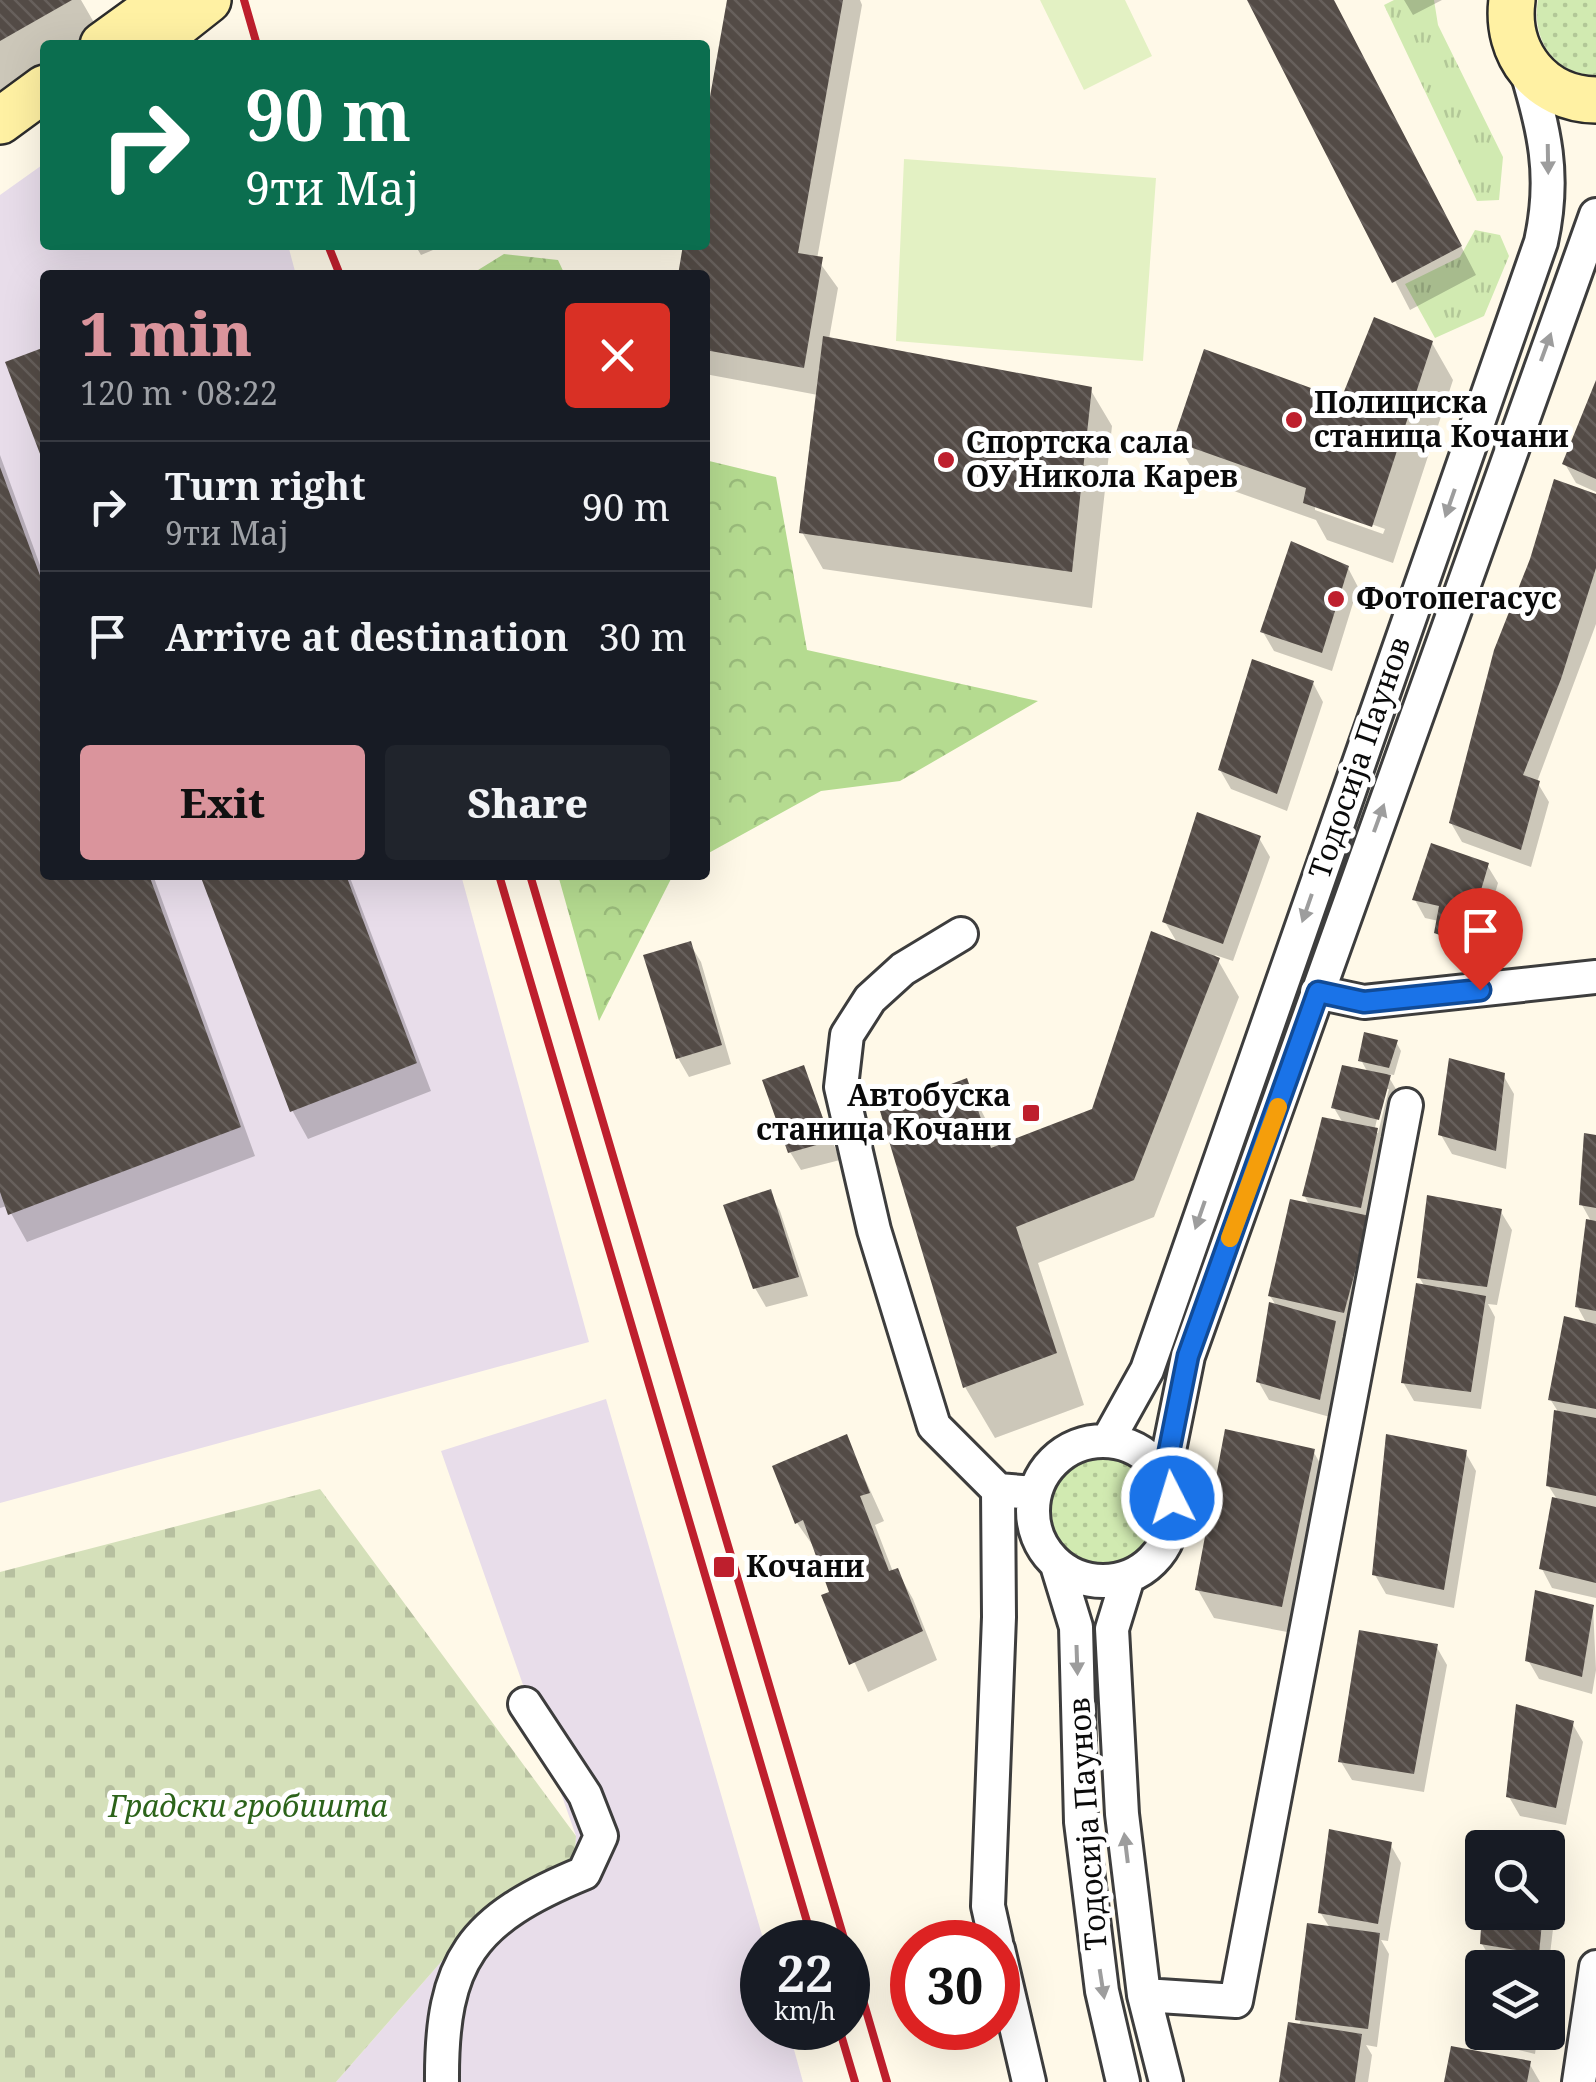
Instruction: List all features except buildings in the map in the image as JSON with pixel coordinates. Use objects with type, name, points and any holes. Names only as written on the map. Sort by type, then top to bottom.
[{"type":"main road","points":[[110,40],[147,15],[208,0]]},
{"type":"main road","points":[[1512,0],[1510,24],[1525,65],[1543,84],[1566,96],[1596,100]]},
{"type":"main road","points":[[0,122],[40,92]]},
{"type":"main road","points":[[0,157],[40,128]]},
{"type":"street","name":"Тодосија Паунов","points":[[1108,1440],[1147,1370],[1541,242],[1548,212],[1549,145],[1525,65]]},
{"type":"street","name":"Тодосија Паунов","points":[[1164,1476],[1188,1356],[1596,215]]},
{"type":"street","points":[[962,934],[903,969],[870,998],[847,1035],[841,1087],[874,1230],[934,1426],[998,1490],[1035,1492]]},
{"type":"street","points":[[1318,992],[1364,1002],[1596,976]]},
{"type":"street","points":[[1144,1994],[1236,2001],[1406,1104]]},
{"type":"street","points":[[1108,1440],[1148,1456],[1164,1476],[1172,1498],[1172,1523],[1164,1546],[1148,1565],[1128,1578],[1104,1582],[1079,1578],[1057,1566],[1042,1547],[1034,1526],[1035,1492],[1049,1464],[1066,1450],[1108,1440]]},
{"type":"street","points":[[991,1920],[988,1906],[999,1617],[998,1490]]},
{"type":"street","name":"Тодосија Паунов","points":[[1057,1566],[1076,1627],[1081,1822],[1102,1991],[1123,2082]]},
{"type":"street","name":"Тодосија Паунов","points":[[1128,1578],[1112,1629],[1122,1814],[1144,1994],[1166,2082]]},
{"type":"street","points":[[442,2082],[451,1985],[468,1949],[497,1919],[537,1892],[584,1873],[601,1836],[586,1795],[525,1704]]},
{"type":"street","points":[[1580,2082],[1596,1966]]},
{"type":"street","points":[[1020,2044],[1029,2082]]},
{"type":"shaded area","points":[[40,167],[40,250],[289,250],[295,270],[40,270],[40,880],[462,880],[589,1342],[0,1503],[0,195]]},
{"type":"shaded area","points":[[606,1399],[758,1920],[740,1920],[740,2050],[794,2050],[803,2082],[336,2082],[476,1922],[574,1865],[576,1836],[441,1451]]},
{"type":"green space","points":[[1040,0],[1125,0],[1152,56],[1084,90]]},
{"type":"green space","points":[[1394,0],[1434,0],[1438,25],[1503,157],[1499,200],[1477,201],[1384,5]]},
{"type":"green space","points":[[1538,0],[1596,0],[1596,75],[1568,69],[1549,52],[1538,28]]},
{"type":"green space","points":[[904,159],[1156,178],[1143,361],[896,341]]},
{"type":"green space","points":[[1475,230],[1500,235],[1509,256],[1484,316],[1435,338],[1405,284],[1460,257]]},
{"type":"green space","points":[[504,254],[558,260],[563,270],[478,270]]},
{"type":"green space","points":[[710,461],[776,477],[807,650],[1038,701],[900,781],[821,791],[710,852]]},
{"type":"green space","points":[[559,880],[670,880],[599,1021]]},
{"type":"green space","points":[[1102,1448],[1126,1453],[1146,1467],[1160,1487],[1165,1511],[1160,1535],[1146,1555],[1126,1569],[1102,1574],[1078,1569],[1058,1555],[1044,1535],[1039,1511],[1044,1487],[1058,1467],[1078,1453]]},
{"type":"green space","name":"Градски гробишта","points":[[320,1489],[576,1836],[574,1866],[476,1922],[336,2082],[0,2082],[0,1572]]},
{"type":"railway","points":[[244,0],[256,40]]},
{"type":"railway","points":[[330,250],[338,270]]},
{"type":"railway","points":[[500,880],[807,1920]]},
{"type":"railway","points":[[531,880],[839,1920]]},
{"type":"railway","points":[[870,2024],[887,2082]]},
{"type":"railway","points":[[846,2050],[855,2082]]},
{"type":"slow traffic","points":[[1230,1238],[1278,1107]]},
{"type":"place","name":"Полициска станица Кочани","points":[[1294,420]]},
{"type":"place","name":"Спортска сала ОУ Никола Карев","points":[[946,460]]},
{"type":"place","name":"Фотопегасус","points":[[1336,599]]},
{"type":"place","name":"Автобуска станица Кочани","points":[[1031,1113]]},
{"type":"place","name":"Кочани","points":[[724,1567]]},
{"type":"route","points":[[1172,1498],[1164,1476],[1188,1356],[1318,992],[1364,1002],[1480,990]]}]
